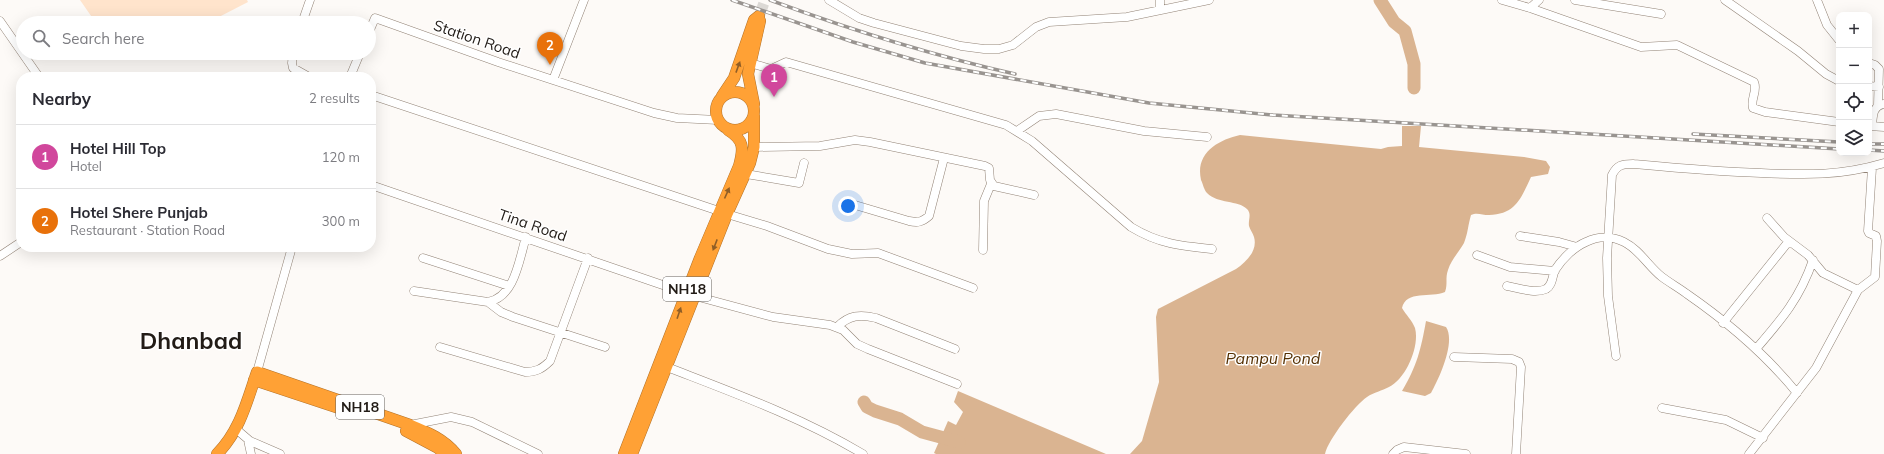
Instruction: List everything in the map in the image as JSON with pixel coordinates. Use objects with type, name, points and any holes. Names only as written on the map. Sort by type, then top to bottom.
[{"type":"highway","name":"NH18","points":[[719,101],[732,83],[754,20],[760,15],[760,23],[748,74],[754,111],[754,147],[746,174],[723,212]]},
{"type":"highway","points":[[718,120],[716,110],[719,101],[726,94],[736,92],[745,95],[754,111],[750,124],[742,129],[728,130]]},
{"type":"highway","name":"NH18","points":[[624,454],[723,212],[739,166],[742,155],[740,140],[720,124],[718,120]]},
{"type":"highway","name":"NH18","points":[[632,454],[667,367],[690,294]]},
{"type":"highway","name":"NH18","points":[[256,376],[410,425],[440,449]]},
{"type":"highway","name":"NH18","points":[[256,376],[406,431],[440,449],[456,454]]},
{"type":"highway","points":[[217,454],[226,445],[236,429],[256,376]]},
{"type":"street","points":[[304,16],[310,0]]},
{"type":"street","points":[[553,80],[584,0]]},
{"type":"street","points":[[828,0],[859,18],[874,24],[961,46],[984,49],[999,49],[1013,45],[1036,28],[1049,22],[1104,19],[1209,0]]},
{"type":"street","points":[[1160,0],[1160,10]]},
{"type":"street","points":[[1502,0],[1530,8],[1641,47],[1670,44],[1686,48],[1754,82],[1755,90],[1751,104],[1752,108],[1836,122]]},
{"type":"street","points":[[1530,8],[1539,0]]},
{"type":"street","points":[[1575,0],[1661,14]]},
{"type":"street","points":[[1725,0],[1798,51],[1826,74],[1836,79]]},
{"type":"street","points":[[1817,0],[1827,26],[1836,36]]},
{"type":"street","name":"Station Road","points":[[376,18],[553,80],[654,113],[677,118],[718,120]]},
{"type":"street","points":[[0,21],[16,44]]},
{"type":"street","points":[[27,60],[36,72]]},
{"type":"street","points":[[292,60],[293,68],[300,72]]},
{"type":"street","points":[[352,72],[357,60]]},
{"type":"street","points":[[750,63],[771,68],[786,62],[1006,126],[1032,141],[1131,228],[1147,237],[1179,246],[1212,250]]},
{"type":"street","points":[[1872,64],[1879,69],[1881,105],[1873,110],[1872,120]]},
{"type":"street","points":[[1872,86],[1879,87]]},
{"type":"street","points":[[376,97],[767,226],[828,249],[852,254],[878,254],[973,288]]},
{"type":"street","points":[[1017,131],[1039,116],[1056,114],[1144,132],[1207,137]]},
{"type":"street","points":[[1872,126],[1884,127]]},
{"type":"street","points":[[754,147],[820,146],[855,140],[986,166],[989,168],[991,184],[984,200],[983,250]]},
{"type":"street","points":[[854,205],[909,221],[918,223],[924,221],[929,216],[944,158]]},
{"type":"street","points":[[746,174],[799,183],[804,163]]},
{"type":"street","points":[[1616,356],[1608,296],[1607,237],[1612,175],[1616,168],[1624,164],[1743,173],[1807,175],[1841,173],[1870,168],[1884,163]]},
{"type":"street","points":[[1870,168],[1884,169]]},
{"type":"street","points":[[1750,454],[1816,368],[1858,290],[1872,280],[1876,272],[1878,241],[1876,236],[1869,233],[1868,230],[1870,168]]},
{"type":"street","points":[[991,184],[998,188],[1034,195]]},
{"type":"street","name":"Tina Road","points":[[376,187],[690,294],[773,317],[837,327]]},
{"type":"street","points":[[1767,218],[1789,241],[1813,260],[1823,273],[1858,290]]},
{"type":"street","points":[[1520,236],[1559,242],[1577,247]]},
{"type":"street","points":[[414,291],[488,302],[496,301],[502,296],[509,286],[526,237]]},
{"type":"street","points":[[1507,286],[1534,290],[1547,288],[1550,285],[1555,271],[1577,247],[1586,242],[1607,237],[1617,239],[1630,246],[1662,276],[1756,349],[1797,393]]},
{"type":"street","points":[[1723,323],[1789,241]]},
{"type":"street","points":[[1,254],[16,245]]},
{"type":"street","points":[[256,376],[291,252]]},
{"type":"street","points":[[1477,255],[1510,267],[1555,271]]},
{"type":"street","points":[[423,258],[509,286]]},
{"type":"street","points":[[440,347],[525,372],[535,372],[544,368],[550,361],[562,333],[588,258]]},
{"type":"street","points":[[1756,349],[1779,323],[1800,292],[1813,260]]},
{"type":"street","points":[[488,302],[501,312],[513,317],[605,347]]},
{"type":"street","points":[[955,349],[865,315],[856,315],[846,319],[837,327],[848,334],[857,344],[868,350],[957,384]]},
{"type":"street","points":[[1454,356],[1512,359],[1520,362],[1521,367],[1516,454]]},
{"type":"street","points":[[667,367],[787,415],[834,437],[863,454]]},
{"type":"street","points":[[1662,408],[1726,420],[1762,438]]},
{"type":"street","points":[[410,425],[452,418],[472,422],[538,454]]},
{"type":"street","points":[[236,429],[248,440],[280,454]]},
{"type":"street","points":[[248,440],[251,454]]},
{"type":"street","points":[[1393,454],[1400,448],[1409,447],[1466,454]]},
{"type":"shaded area","points":[[80,0],[247,0],[248,2],[221,16],[91,16]]},
{"type":"water","name":"Pampu Pond","points":[[1402,126],[1421,126],[1419,147],[1524,157],[1546,161],[1550,167],[1548,174],[1531,177],[1516,204],[1506,212],[1489,215],[1471,215],[1464,243],[1449,266],[1445,292],[1414,297],[1404,302],[1402,308],[1414,325],[1416,335],[1410,361],[1401,377],[1389,387],[1367,397],[1356,407],[1336,432],[1325,454],[1130,454],[1142,441],[1159,382],[1156,317],[1158,309],[1236,269],[1244,263],[1253,251],[1255,242],[1249,226],[1250,215],[1247,209],[1238,204],[1217,199],[1205,190],[1201,180],[1200,171],[1201,162],[1205,155],[1216,144],[1240,135],[1381,149],[1402,146]]},
{"type":"water","points":[[1426,321],[1446,327],[1449,334],[1449,342],[1448,351],[1438,379],[1431,393],[1425,396],[1402,391],[1418,357]]},
{"type":"water","points":[[958,391],[1106,454],[936,454],[934,453],[948,421],[956,425],[963,412],[954,402]]},
{"type":"waterway","points":[[1380,0],[1394,22],[1405,31],[1414,64],[1414,88]]},
{"type":"waterway","points":[[864,402],[867,407],[900,419],[922,432],[959,442]]},
{"type":"tunnel","points":[[760,14],[765,0]]},
{"type":"railway","points":[[732,0],[853,42],[925,63],[1149,103],[1273,115],[1836,149]]},
{"type":"railway","points":[[770,0],[831,22],[891,41],[953,59],[1015,74]]},
{"type":"railway","points":[[1693,134],[1836,142]]},
{"type":"railway","points":[[1872,144],[1884,144]]},
{"type":"railway","points":[[1872,150],[1884,151]]},
{"type":"place","name":"Hotel Shere Punjab","points":[[550,65]]},
{"type":"place","name":"Hotel Hill Top","points":[[774,97]]},
{"type":"district","name":"Dhanbad","points":[[191,340]]}]
